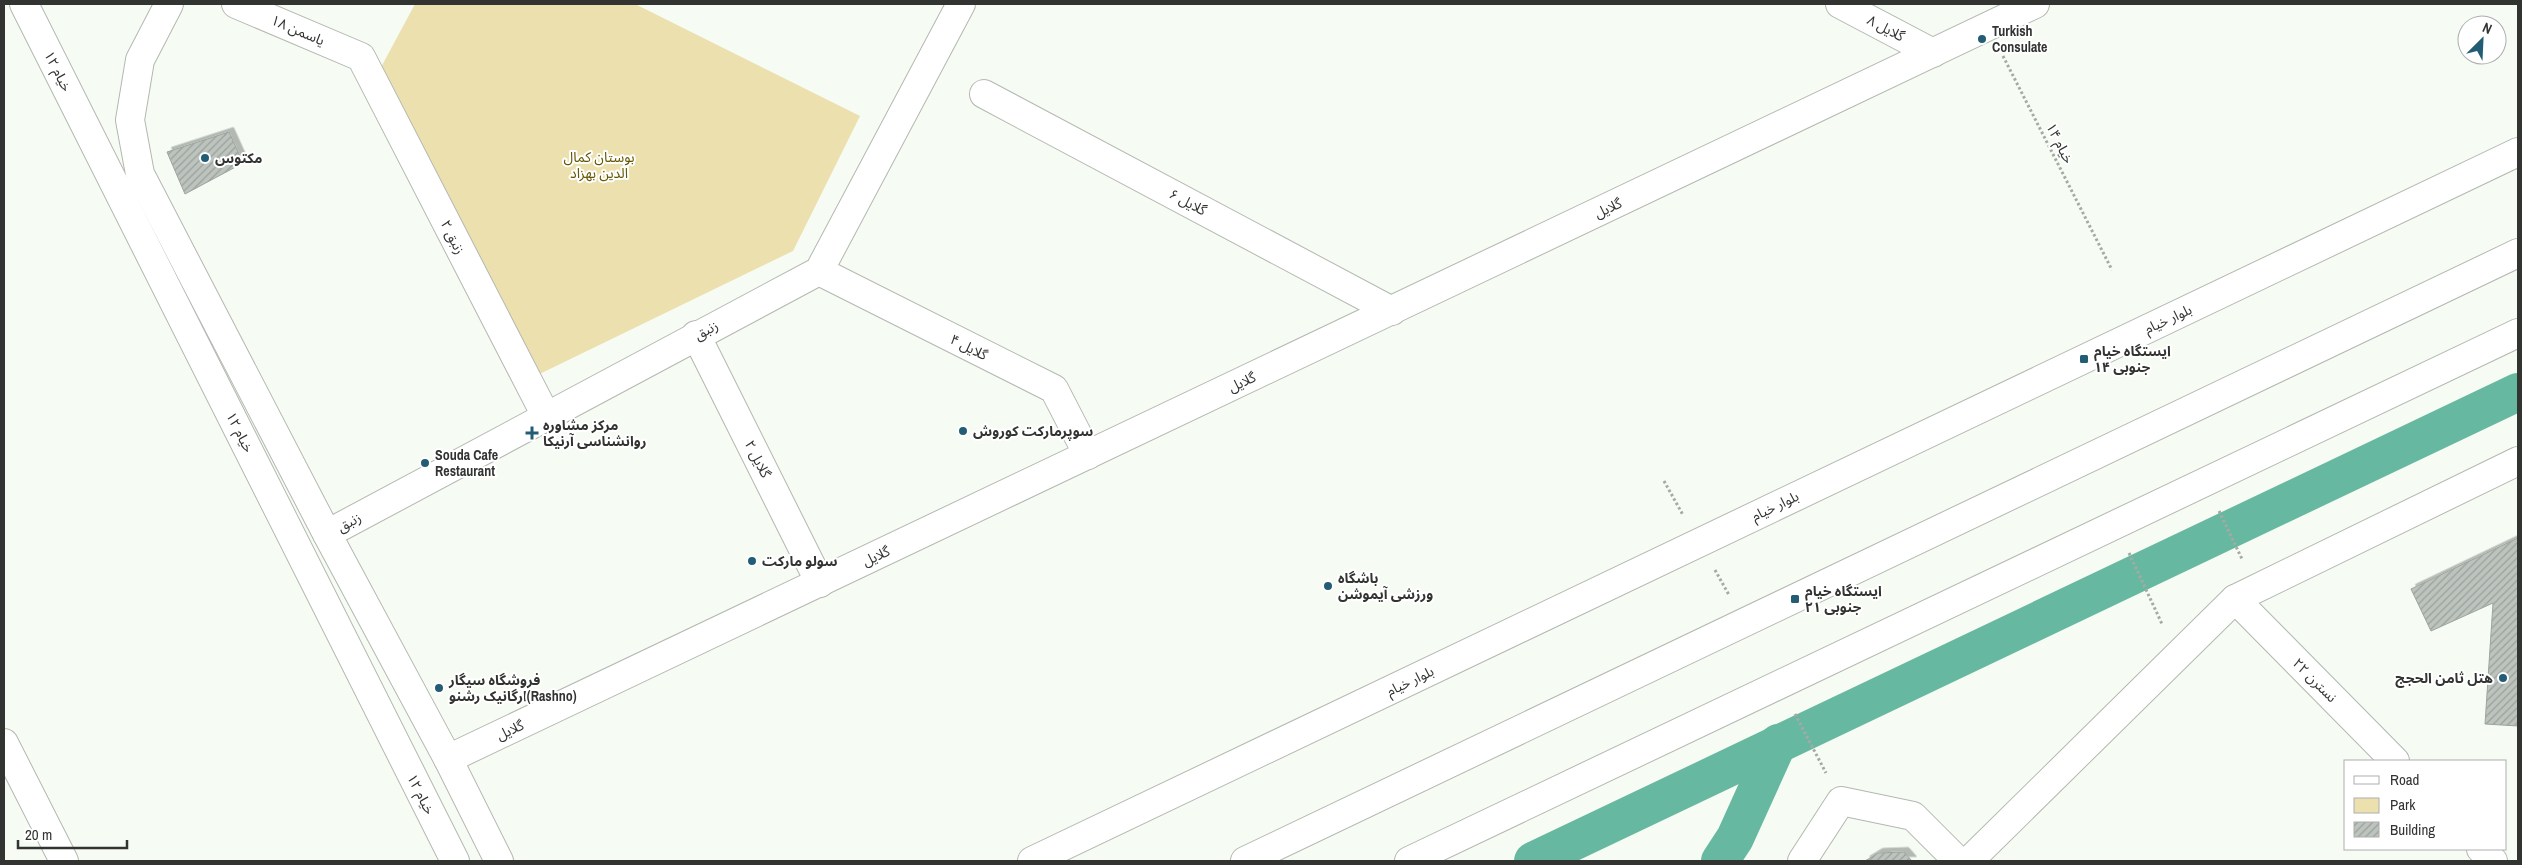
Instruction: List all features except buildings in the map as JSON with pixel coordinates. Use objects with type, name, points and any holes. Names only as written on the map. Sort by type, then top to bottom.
[{"type":"street","name":"خیام ۱۲","points":[[24,4],[455,861]]},
{"type":"street","points":[[169,4],[140,60],[130,120],[140,174],[327,534],[448,759],[499,861]]},
{"type":"street","name":"یاسمن ۱۸","points":[[236,4],[361,57]]},
{"type":"street","points":[[819,271],[961,4]]},
{"type":"street","name":"گلایل ۸","points":[[1840,4],[1933,52]]},
{"type":"street","name":"گلایل","points":[[448,759],[2035,4]]},
{"type":"street","name":"زنبق ۲","points":[[361,57],[546,416]]},
{"type":"street","name":"گلایل ۶","points":[[984,94],[1392,311]]},
{"type":"street","name":"بلوار خیام","points":[[1032,861],[2518,152]]},
{"type":"street","points":[[1245,861],[2518,253]]},
{"type":"street","name":"زنبق","points":[[327,534],[696,335],[819,271]]},
{"type":"street","name":"گلایل ۴","points":[[819,271],[1054,390],[1088,455]]},
{"type":"street","points":[[1409,861],[1782,689],[2116,525],[2518,333]]},
{"type":"street","name":"گلایل ۲","points":[[696,335],[820,583]]},
{"type":"street","points":[[1969,861],[2177,656],[2246,594],[2518,461]]},
{"type":"street","name":"نسترن ۲۲","points":[[2246,594],[2394,760]]},
{"type":"street","points":[[4,743],[64,861]]},
{"type":"street","points":[[1802,861],[1842,801],[1914,816],[1958,861]]},
{"type":"street","points":[[2482,850],[2493,861]]},
{"type":"path","name":"خیام ۱۴","points":[[1988,26],[2112,270]]},
{"type":"path","points":[[1664,481],[1745,623]]},
{"type":"path","points":[[2205,482],[2246,594]]},
{"type":"path","points":[[2116,525],[2177,656]]},
{"type":"path","points":[[1782,689],[1842,801]]},
{"type":"green space","name":"بوستان کمال الدین بهزاد","points":[[415,4],[635,4],[860,116],[793,251],[519,384],[379,71]]},
{"type":"waterway","points":[[1533,861],[2518,392]]},
{"type":"waterway","points":[[1720,861],[1735,838],[1778,743]]},
{"type":"place","name":"Turkish Consulate","points":[[1982,39]]},
{"type":"place","name":"مکتوس","points":[[205,158]]},
{"type":"place","name":"ایستگاه خیام جنوبی ۱۴","points":[[2084,359]]},
{"type":"place","name":"سوپرمارکت کوروش","points":[[963,431]]},
{"type":"place","name":"مرکز مشاوره روانشناسی آرنیکا","points":[[532,433]]},
{"type":"place","name":"Souda Cafe Restaurant","points":[[425,463]]},
{"type":"place","name":"سولو مارکت","points":[[752,561]]},
{"type":"place","name":"باشگاه ورزشی آیموشن","points":[[1328,586]]},
{"type":"place","name":"ایستگاه خیام جنوبی ۲۱","points":[[1795,599]]},
{"type":"place","name":"هتل ثامن الحجج","points":[[2503,678]]},
{"type":"place","name":"فروشگاه سیگار ارگانیک رشنو(Rashno)","points":[[439,688]]}]
